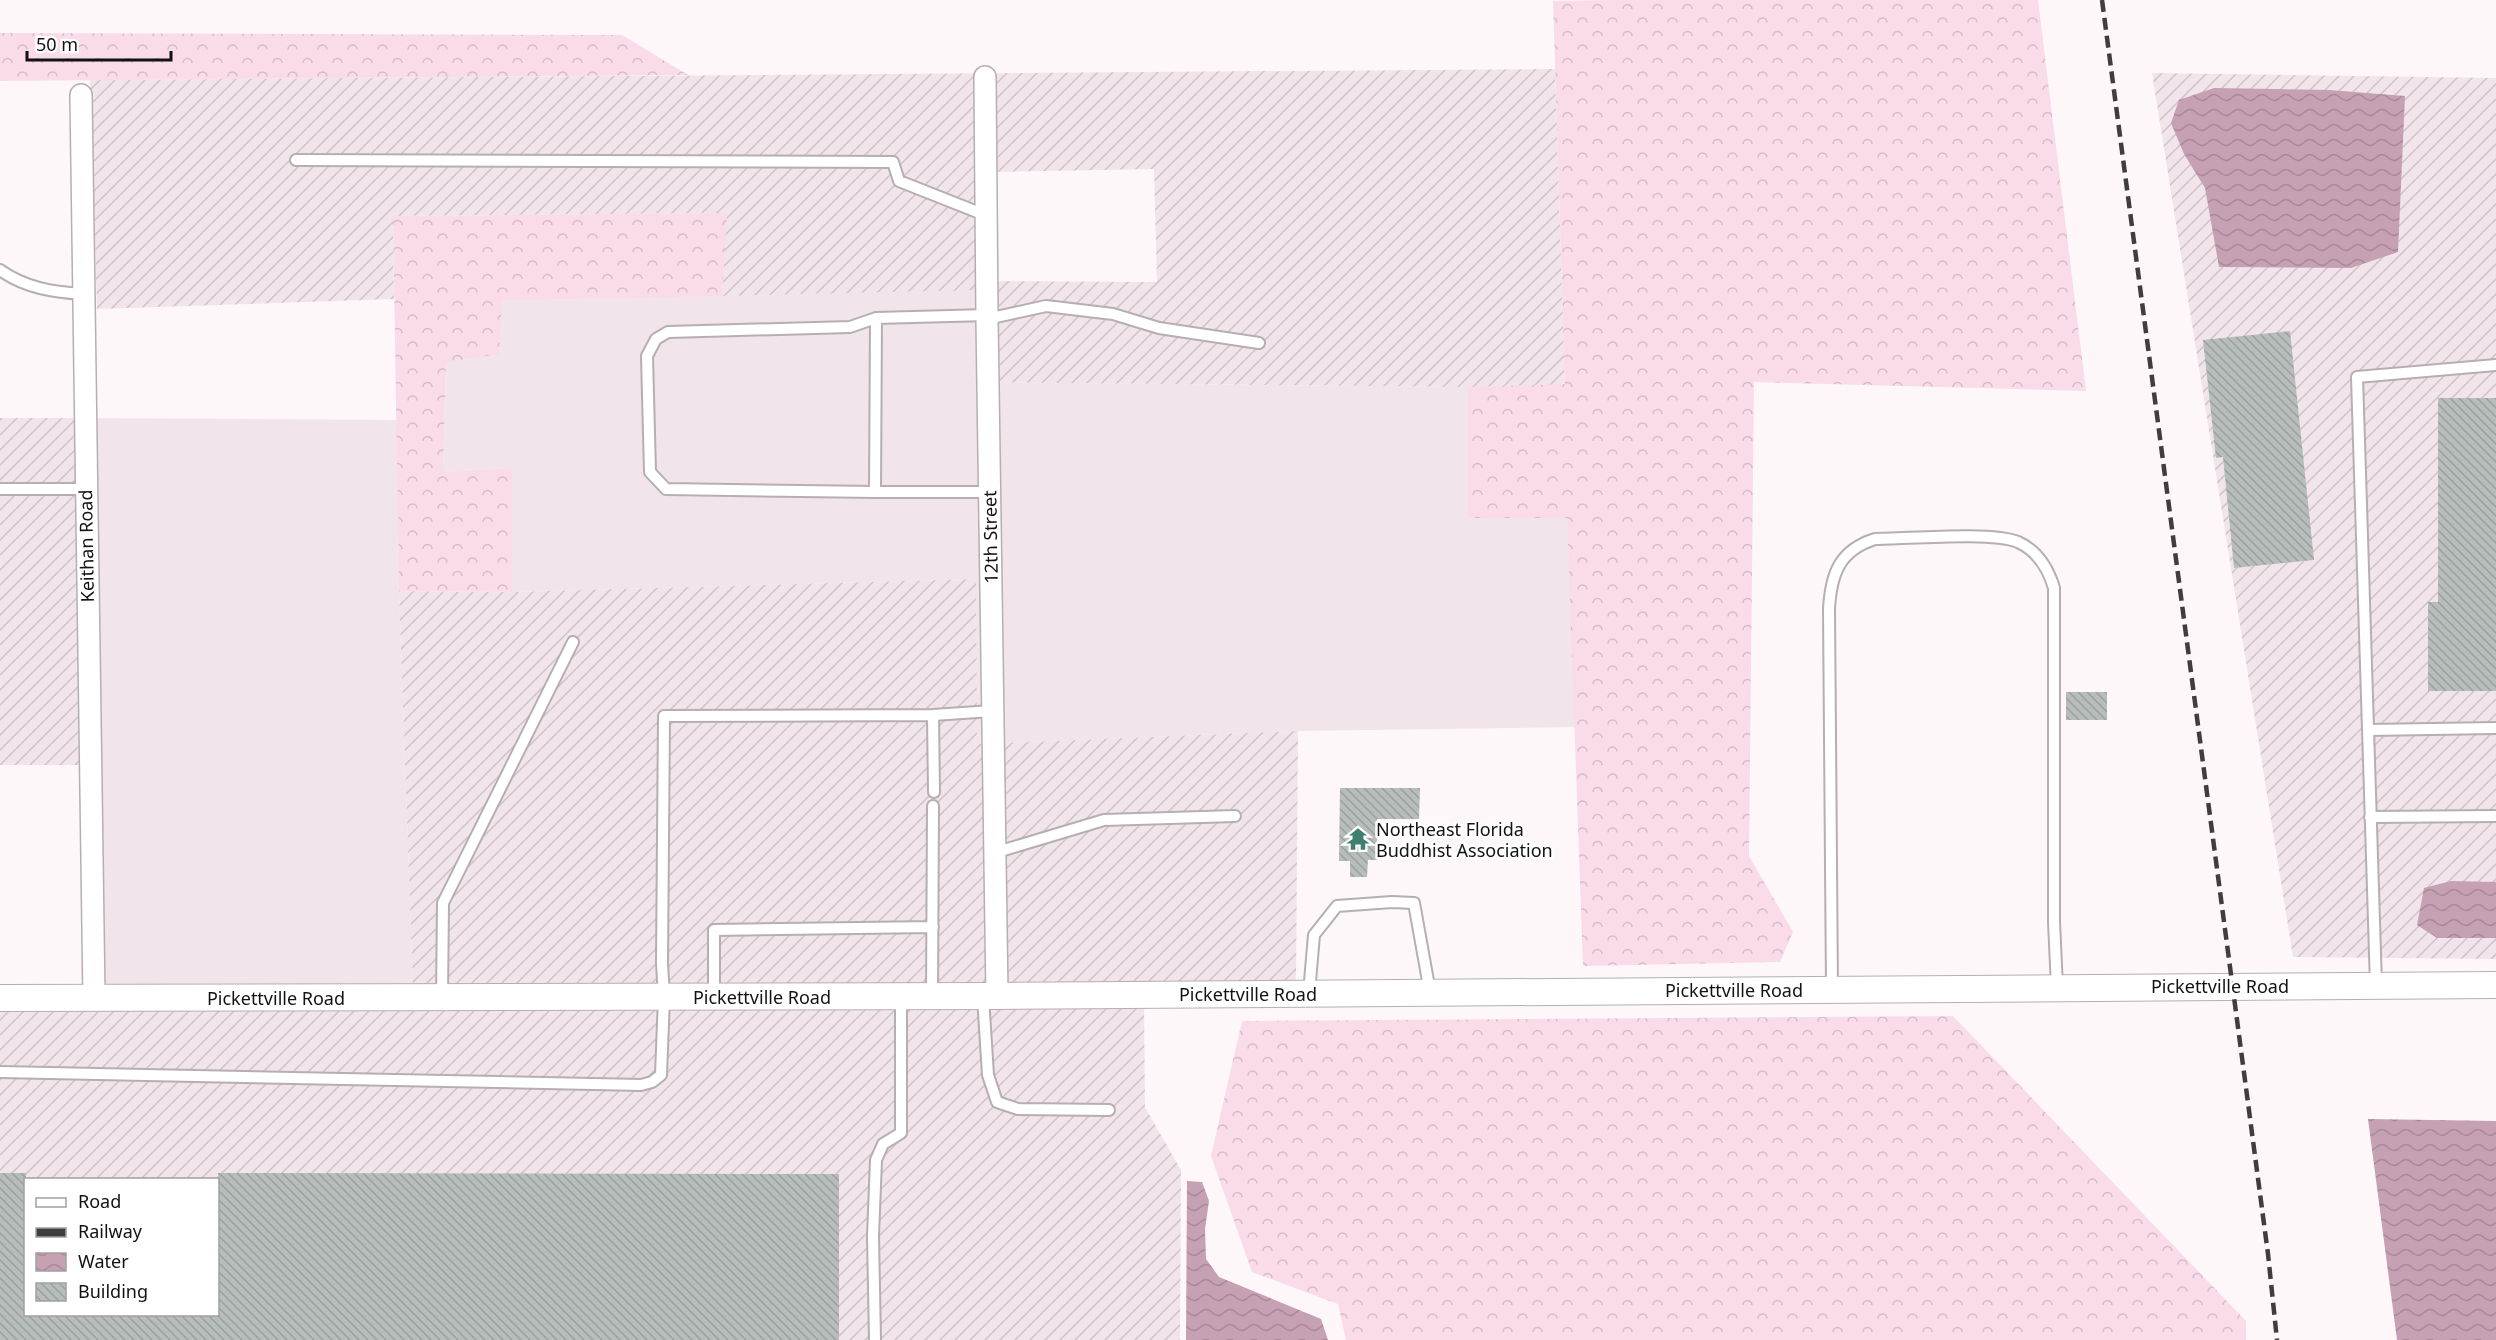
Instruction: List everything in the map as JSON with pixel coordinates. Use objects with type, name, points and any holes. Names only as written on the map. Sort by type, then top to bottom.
[{"type":"street","name":"12th Street","points":[[985,77],[994,853],[990,996]]},
{"type":"street","name":"Keithan Road","points":[[81,95],[94,998]]},
{"type":"street","name":"Pickettville Road","points":[[0,998],[901,997],[2496,985]]},
{"type":"lane","points":[[296,160],[893,162],[899,181],[985,215]]},
{"type":"lane","points":[[0,270],[36,288],[50,292],[83,294]]},
{"type":"lane","points":[[989,492],[666,489],[650,471],[647,356],[656,339],[668,332],[850,327],[876,318],[987,317],[1046,306],[1113,314],[1159,328],[1259,343]]},
{"type":"lane","points":[[875,492],[876,318]]},
{"type":"lane","points":[[2376,985],[2356,377],[2496,365]]},
{"type":"lane","points":[[0,489],[85,489]]},
{"type":"lane","points":[[1832,989],[1829,609],[1830,589],[1835,573],[1845,555],[1859,544],[1875,539],[1990,537],[2018,542],[2035,554],[2048,568],[2054,588],[2056,988]]},
{"type":"lane","points":[[442,997],[443,903],[573,642]]},
{"type":"lane","points":[[0,1072],[641,1085],[652,1082],[661,1075],[664,997],[662,963],[664,716],[933,715],[992,711]]},
{"type":"lane","points":[[933,715],[934,792]]},
{"type":"lane","points":[[2368,730],[2496,728]]},
{"type":"lane","points":[[932,996],[933,806]]},
{"type":"lane","points":[[994,853],[1104,820],[1235,816]]},
{"type":"lane","points":[[2370,817],[2496,816]]},
{"type":"lane","points":[[1309,994],[1314,935],[1337,906],[1392,902],[1414,903],[1430,993]]},
{"type":"lane","points":[[714,997],[714,930],[933,927]]},
{"type":"lane","points":[[990,996],[988,1075],[997,1102],[1018,1109],[1109,1110]]},
{"type":"lane","points":[[875,1340],[873,1236],[876,1160],[883,1144],[901,1133],[901,997]]},
{"type":"shaded area","points":[[1555,69],[1565,385],[1468,387],[978,382],[977,290],[722,296],[726,213],[393,216],[394,299],[97,309],[90,80]],"holes":[[[1154,169],[1157,282],[994,281],[992,172]]]},
{"type":"shaded area","points":[[2152,73],[2496,78],[2496,959],[2293,957]]},
{"type":"shaded area","points":[[977,289],[979,382],[1468,387],[1469,517],[1567,518],[1576,727],[1298,731],[976,744],[976,579],[512,592],[512,468],[443,472],[446,362],[502,301]]},
{"type":"shaded area","points":[[0,418],[75,418],[80,765],[0,765]]},
{"type":"shaded area","points":[[75,418],[397,420],[399,591],[413,987],[85,989]]},
{"type":"shaded area","points":[[976,579],[977,744],[1298,731],[1296,982],[413,987],[399,591],[512,592]]},
{"type":"shaded area","points":[[1144,1005],[1145,1107],[1181,1170],[1180,1340],[0,1340],[0,1008]]},
{"type":"green space","points":[[2038,0],[2086,391],[1754,382],[1749,856],[1793,932],[1780,962],[1583,966],[1567,518],[1468,518],[1468,387],[1565,384],[1553,1]]},
{"type":"green space","points":[[0,33],[622,35],[688,75],[0,81]]},
{"type":"green space","points":[[727,213],[722,296],[502,301],[499,354],[446,362],[443,472],[512,468],[512,592],[399,591],[393,216]]},
{"type":"green space","points":[[1953,1016],[2246,1321],[2246,1340],[1346,1340],[1338,1304],[1252,1272],[1211,1156],[1242,1021]]},
{"type":"water","points":[[2214,88],[2329,90],[2405,96],[2398,252],[2351,268],[2219,267],[2205,188],[2184,154],[2171,123],[2179,100]]},
{"type":"water","points":[[2451,881],[2496,882],[2496,938],[2437,938],[2417,925],[2424,888]]},
{"type":"water","points":[[2368,1119],[2496,1121],[2496,1340],[2397,1340]]},
{"type":"water","points":[[1187,1181],[1202,1182],[1209,1201],[1205,1229],[1206,1259],[1219,1277],[1321,1319],[1328,1340],[1186,1340]]},
{"type":"building","points":[[2290,331],[2314,560],[2234,568],[2223,457],[2216,458],[2203,340]]},
{"type":"building","points":[[2438,398],[2496,398],[2496,691],[2428,691],[2428,602],[2438,602]]},
{"type":"building","points":[[2066,692],[2107,692],[2107,720],[2066,720]]},
{"type":"building","name":"Northeast Florida Buddhist Association","points":[[1340,788],[1420,788],[1419,819],[1377,819],[1377,860],[1368,860],[1367,877],[1350,877],[1350,861],[1339,861]]},
{"type":"building","points":[[0,1173],[26,1173],[26,1178],[24,1178],[24,1316],[219,1316],[218,1173],[839,1174],[839,1340],[0,1340]]},
{"type":"railway","points":[[2102,0],[2268,1254],[2277,1340]]},
{"type":"place","name":"Northeast Florida Buddhist Association","points":[[1358,839]]}]
